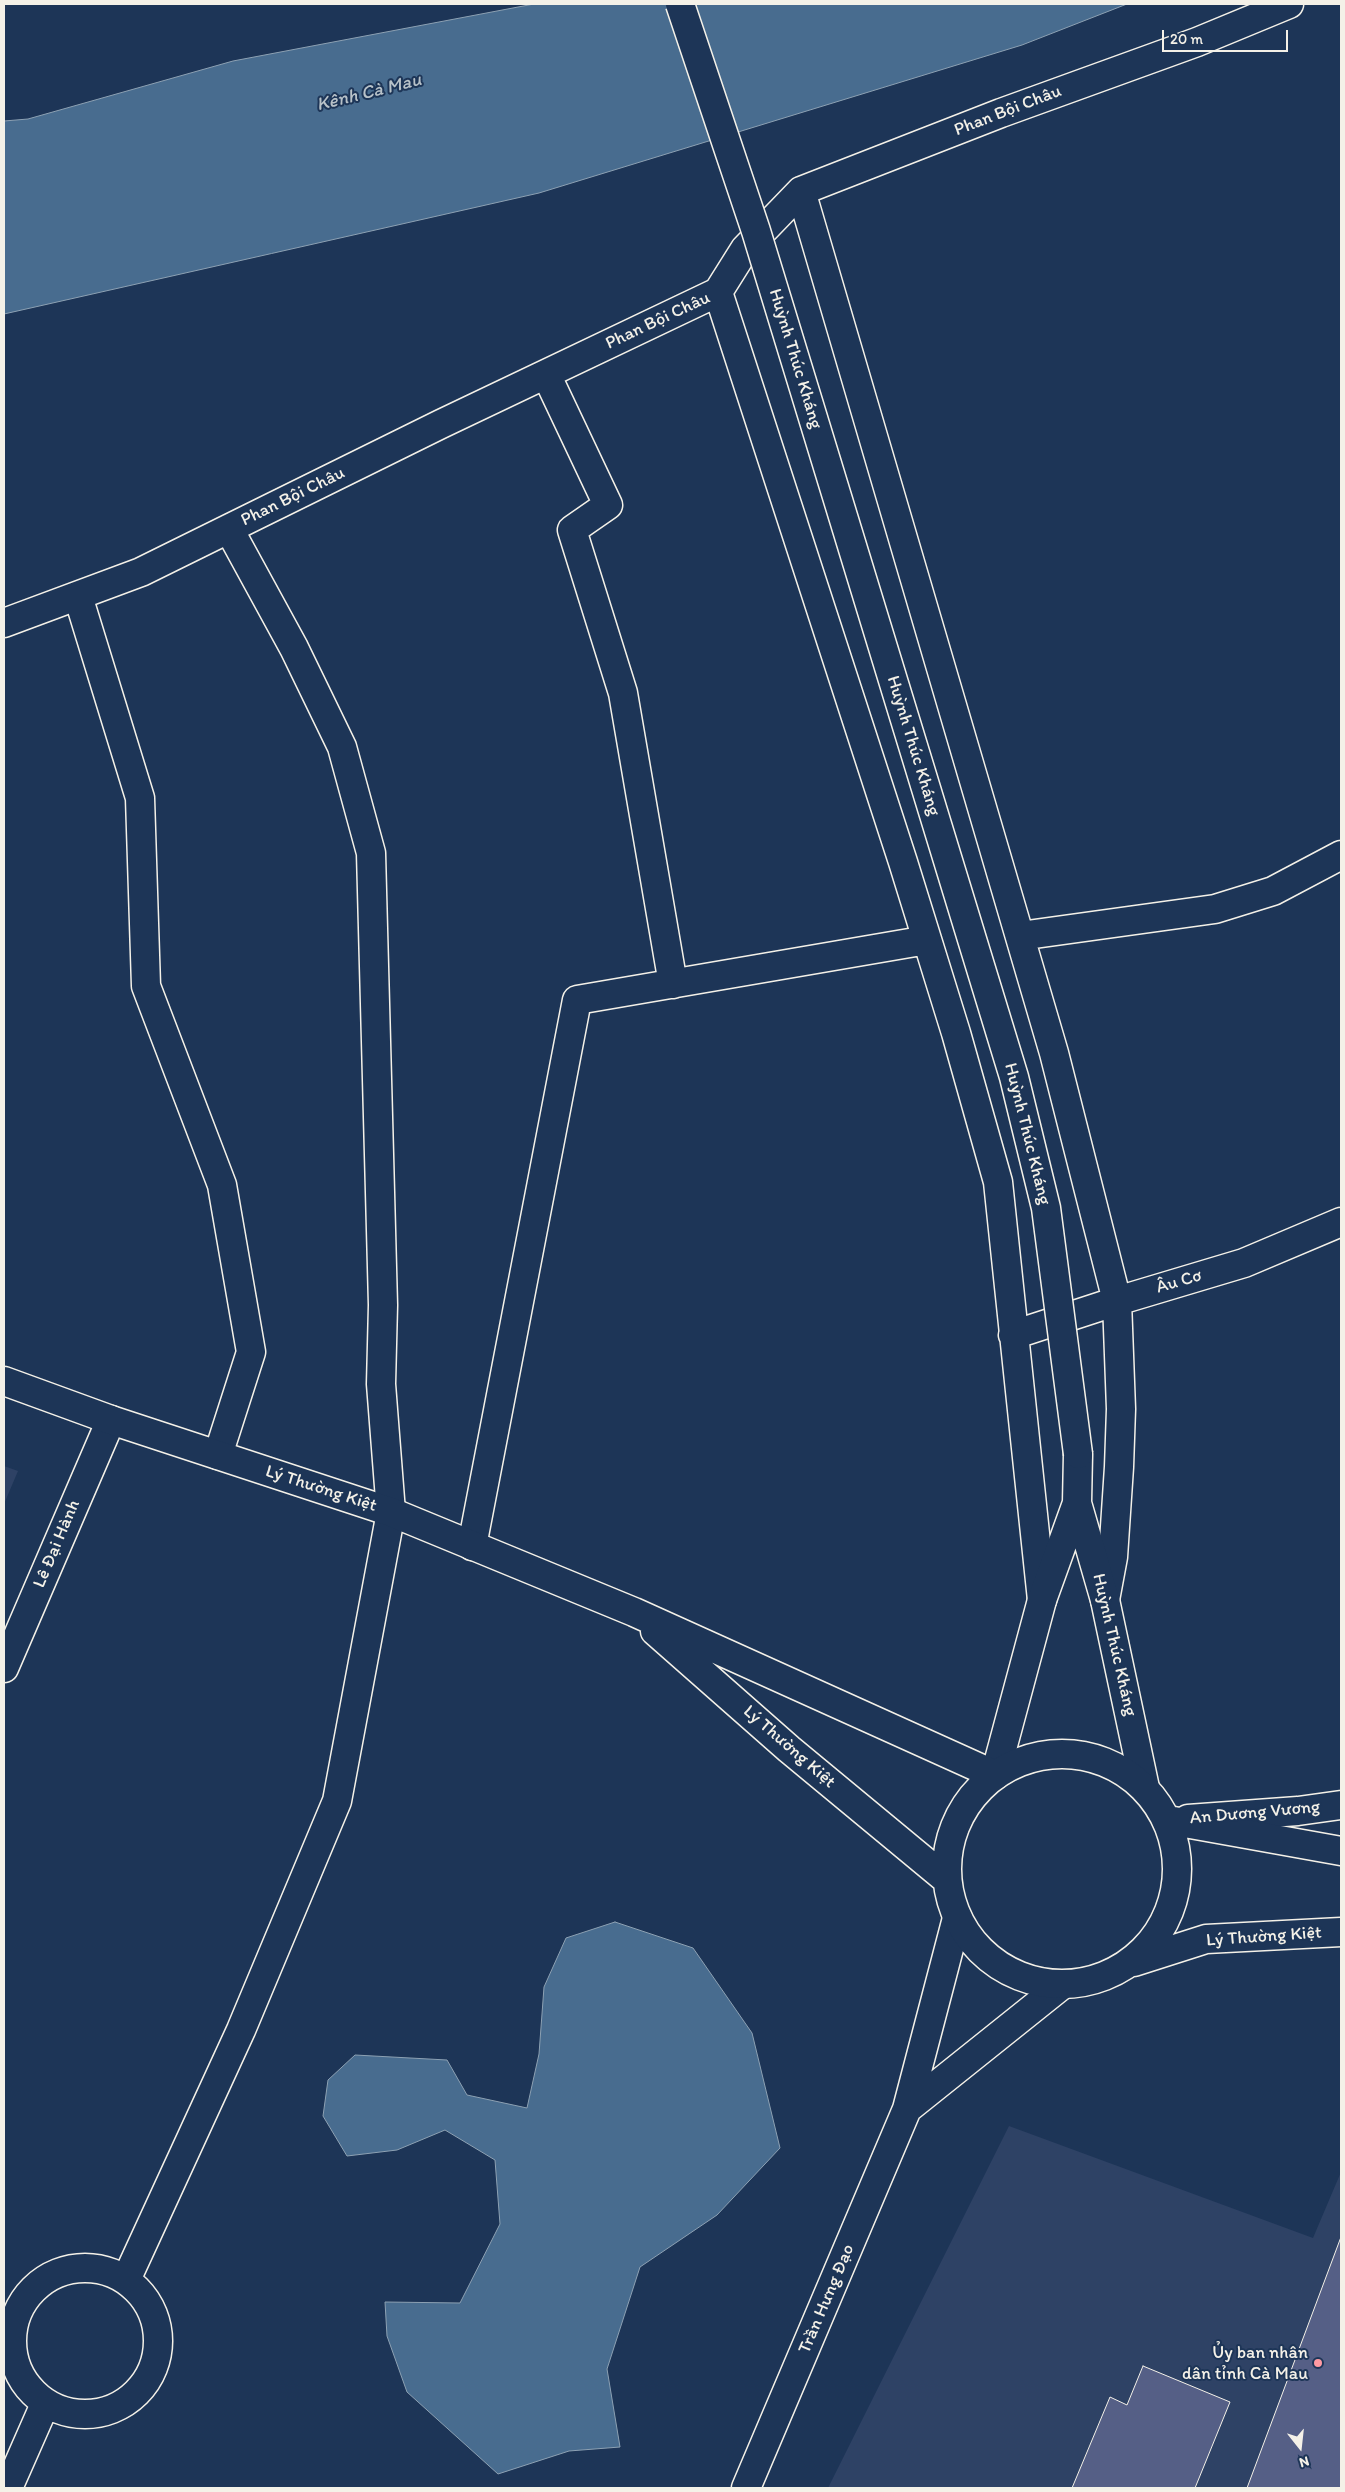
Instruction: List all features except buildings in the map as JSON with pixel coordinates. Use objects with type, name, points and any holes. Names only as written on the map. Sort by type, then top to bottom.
[{"type":"main road","name":"Huỳnh Thúc Kháng","points":[[680,4],[756,231],[1014,1077],[1046,1208],[1078,1454],[1078,1503],[1105,1600],[1146,1788]]},
{"type":"main road","name":"Phan Bội Châu","points":[[4,623],[141,572],[718,292],[746,249],[801,191],[1000,113],[1197,42],[1289,4]]},
{"type":"main road","points":[[801,191],[1054,1053],[1116,1301],[1121,1418],[1117,1518],[1105,1600]]},
{"type":"main road","points":[[718,292],[927,940],[998,1182],[1042,1600]]},
{"type":"main road","points":[[546,374],[608,505],[572,530],[623,693],[673,984]]},
{"type":"main road","points":[[126,2280],[241,2030],[337,1801],[390,1512],[381,1384],[383,1305],[370,853],[342,747],[294,648],[229,529]]},
{"type":"main road","points":[[78,596],[140,798],[146,986],[222,1185],[251,1352],[218,1455]]},
{"type":"main road","points":[[1020,936],[1215,909],[1273,891],[1341,855]]},
{"type":"main road","points":[[472,1546],[577,1000],[927,940]]},
{"type":"main road","name":"Âu Cơ","points":[[1013,1334],[1116,1301],[1244,1264],[1341,1222]]},
{"type":"main road","name":"Lý Thường Kiệt","points":[[4,1381],[111,1420],[390,1512],[634,1612],[995,1775]]},
{"type":"main road","name":"Lê Đại Hành","points":[[4,1668],[111,1420]]},
{"type":"main road","name":"Huỳnh Thúc Kháng","points":[[995,1775],[1042,1600],[1078,1503]]},
{"type":"main road","name":"Lý Thường Kiệt","points":[[634,1612],[790,1749],[946,1879]]},
{"type":"main road","points":[[1062,1754],[1092,1757],[1121,1769],[1146,1788],[1168,1820],[1178,1859],[1175,1898],[1158,1934],[1130,1963],[1095,1980],[1062,1984],[1030,1980],[1000,1967],[975,1945],[957,1918],[946,1879],[950,1840],[967,1804],[995,1775],[1032,1758],[1062,1754]]},
{"type":"main road","name":"An Dương Vương","points":[[1168,1820],[1298,1811],[1341,1805]]},
{"type":"main road","points":[[1168,1820],[1341,1850]]},
{"type":"main road","name":"Trần Hưng Đạo","points":[[746,2488],[907,2109],[957,1918]]},
{"type":"main road","name":"Lý Thường Kiệt","points":[[1130,1963],[1206,1939],[1341,1932]]},
{"type":"main road","name":"Trần Hưng Đạo","points":[[907,2109],[1062,1984]]},
{"type":"main road","points":[[85,2268],[110,2272],[126,2280],[145,2297],[157,2320],[160,2345],[153,2371],[140,2391],[119,2407],[95,2414],[80,2416],[45,2404],[26,2386],[14,2364],[11,2336],[18,2311],[33,2290],[60,2273],[85,2268]]},
{"type":"main road","points":[[8,2488],[45,2404]]},
{"type":"shaded area","points":[[4,1466],[18,1471],[4,1504]]},
{"type":"shaded area","points":[[1009,2126],[1313,2238],[1341,2172],[1341,2488],[828,2488]]},
{"type":"water","name":"Kênh Cà Mau","points":[[534,4],[1127,4],[1022,45],[539,193],[4,314],[4,121],[28,119],[233,61]]},
{"type":"water","points":[[615,1922],[693,1948],[752,2033],[780,2148],[717,2215],[640,2267],[607,2369],[620,2447],[569,2451],[498,2474],[407,2392],[387,2336],[385,2302],[460,2303],[500,2224],[495,2160],[445,2130],[397,2150],[347,2156],[323,2116],[328,2080],[355,2055],[447,2060],[467,2095],[527,2108],[539,2054],[544,1987],[566,1938]]},
{"type":"place","name":"Ủy ban nhân dân tỉnh Cà Mau","points":[[1318,2363]]}]
